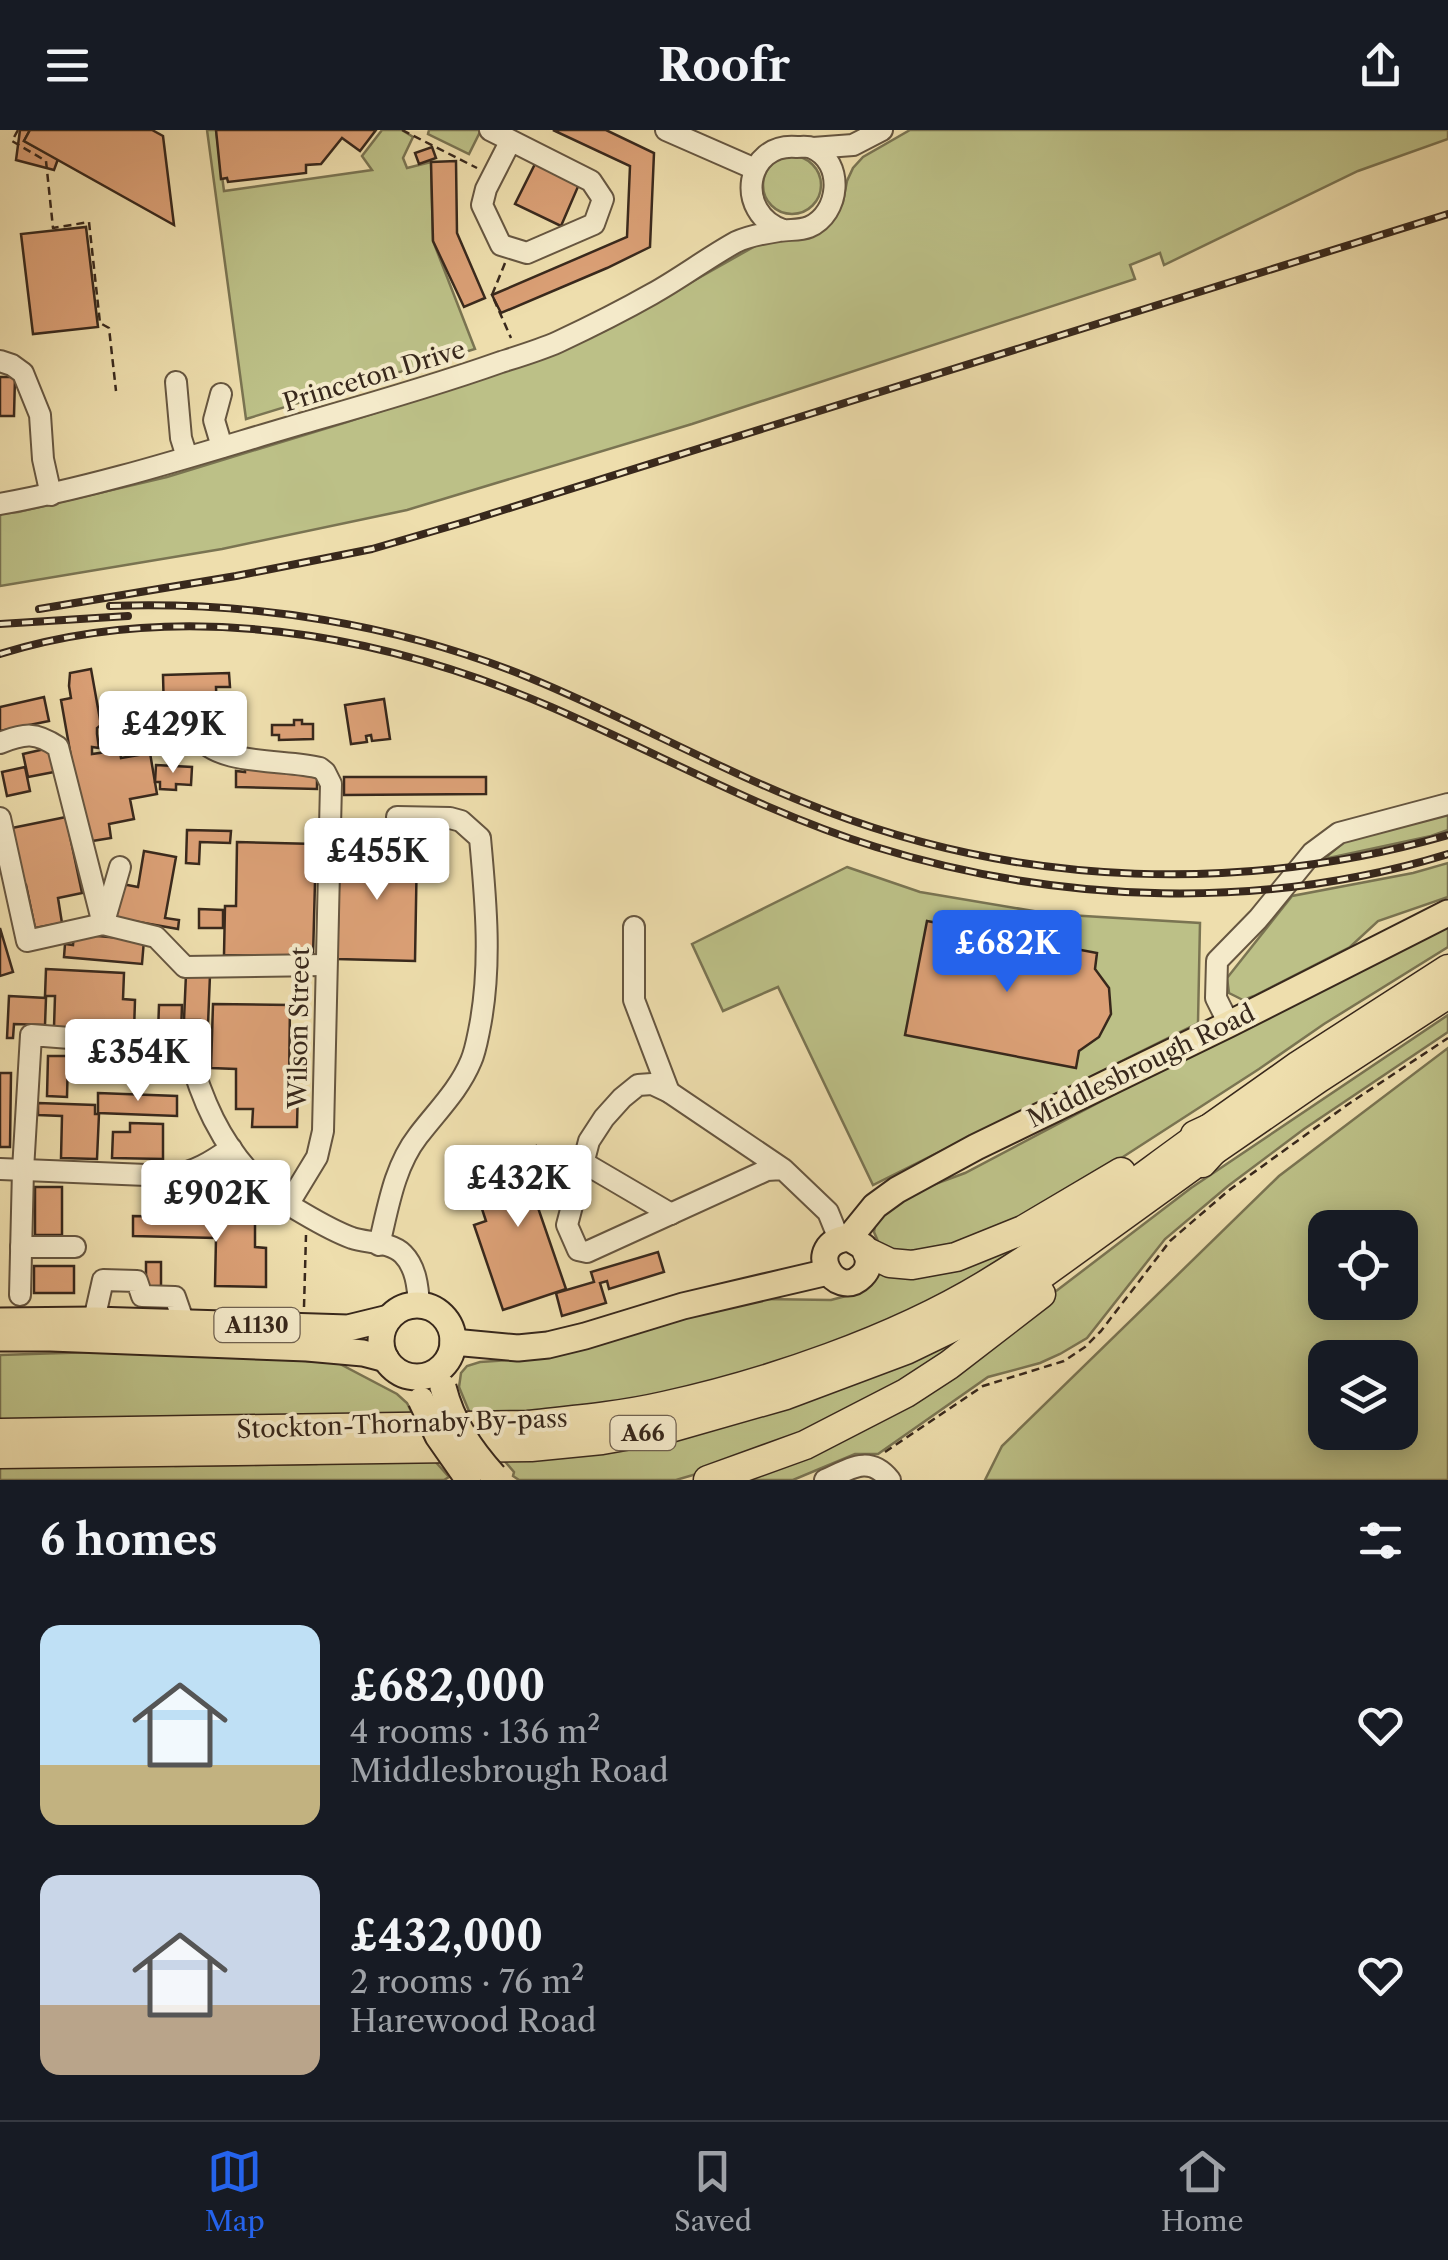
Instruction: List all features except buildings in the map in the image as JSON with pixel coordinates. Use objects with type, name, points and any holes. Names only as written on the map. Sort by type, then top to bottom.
[{"type":"highway","name":"A66","points":[[1212,1140],[1299,1066],[1448,969]]},
{"type":"highway","name":"A66","points":[[852,1243],[890,1263],[912,1265],[956,1257],[1022,1230],[1143,1158],[1212,1140],[1318,1078],[1448,994]]},
{"type":"highway","name":"Stockton-Thornaby By-pass","points":[[0,1432],[528,1425],[663,1407],[787,1372],[936,1311],[982,1287],[1212,1140]]},
{"type":"highway","name":"Stockton-Thornaby By-pass","points":[[0,1454],[531,1447],[670,1428],[846,1374],[966,1321],[1030,1284],[1212,1140]]},
{"type":"highway","points":[[708,1480],[804,1446],[906,1394],[1168,1198],[1212,1140]]},
{"type":"main road","name":"Middlesbrough Road","points":[[852,1243],[875,1206],[897,1190],[1448,913]]},
{"type":"main road","name":"Middlesbrough Road","points":[[833,1242],[852,1243],[869,1259],[865,1273],[854,1281],[840,1281],[828,1272],[826,1253],[833,1242]]},
{"type":"main road","name":"Middlesbrough Road","points":[[441,1373],[518,1348],[548,1344],[683,1306],[828,1272]]},
{"type":"main road","name":"A1130","points":[[0,1321],[348,1328],[388,1318],[419,1304]]},
{"type":"main road","points":[[419,1304],[440,1312],[452,1331],[441,1373],[448,1406],[474,1453],[482,1479]]},
{"type":"main road","points":[[388,1318],[380,1338],[396,1367],[441,1373]]},
{"type":"main road","name":"A1130","points":[[0,1338],[322,1349],[363,1353],[416,1377],[441,1373]]},
{"type":"street","points":[[490,130],[591,181],[603,199],[594,224],[527,252],[501,244],[482,206],[510,142]]},
{"type":"street","points":[[666,130],[755,169]]},
{"type":"street","points":[[813,148],[854,144],[882,130]]},
{"type":"street","points":[[836,180],[830,164],[813,148],[784,138],[755,169],[750,188],[760,216],[772,226],[804,229],[824,217],[854,144]]},
{"type":"street","points":[[740,240],[753,202]]},
{"type":"street","name":"Princeton Drive","points":[[0,504],[51,495],[451,380],[555,343],[653,293],[740,240],[784,230]]},
{"type":"street","points":[[0,361],[23,373],[40,416],[51,495]]},
{"type":"street","points":[[176,382],[187,457]]},
{"type":"street","points":[[221,394],[214,420],[222,447]]},
{"type":"street","points":[[0,742],[21,734],[44,737],[58,747],[103,924]]},
{"type":"street","name":"Wilson Street","points":[[198,735],[205,745],[222,754],[320,768],[331,784],[322,1130],[317,1157],[298,1208]]},
{"type":"street","points":[[1228,1024],[1216,998],[1217,961],[1258,919],[1312,853],[1339,833],[1448,804]]},
{"type":"street","points":[[380,1244],[400,1170],[416,1138],[457,1088],[473,1058],[485,1000],[486,898],[480,838],[461,821],[450,818],[397,817]]},
{"type":"street","points":[[0,818],[27,941],[103,924],[156,937],[185,967],[325,966]]},
{"type":"street","points":[[103,924],[120,867]]},
{"type":"street","points":[[634,926],[634,1000],[669,1092]]},
{"type":"street","points":[[20,1295],[30,1035],[188,1047],[199,1090],[214,1122],[260,1184],[348,1237],[400,1251],[418,1286],[419,1304]]},
{"type":"street","points":[[783,1170],[766,1170],[586,1252],[578,1250],[567,1225],[589,1141],[622,1098],[638,1085],[652,1084],[783,1170],[828,1212],[852,1243]]},
{"type":"street","points":[[0,1170],[171,1176],[208,1164],[231,1148]]},
{"type":"street","points":[[584,1162],[671,1214]]},
{"type":"street","points":[[21,1248],[75,1247]]},
{"type":"street","points":[[94,1320],[103,1280],[123,1280],[137,1281],[142,1296],[175,1297],[184,1323]]},
{"type":"street","points":[[825,1480],[859,1465],[871,1465],[890,1480]]},
{"type":"path","points":[[18,130],[12,141],[46,160],[53,228],[89,222],[100,323],[109,328],[116,392]]},
{"type":"path","points":[[402,130],[493,176]]},
{"type":"path","points":[[415,138],[420,130]]},
{"type":"path","points":[[511,248],[492,295],[519,356]]},
{"type":"path","points":[[878,1456],[983,1386],[1064,1361],[1085,1347],[1170,1241],[1228,1191],[1346,1105],[1448,1038]]},
{"type":"path","points":[[292,1326],[290,1315],[304,1315],[298,1208]]},
{"type":"green space","points":[[207,130],[216,130],[224,191],[372,170],[362,156],[382,130],[402,130],[413,137],[403,158],[407,168],[431,162],[433,241],[475,349],[246,419]]},
{"type":"green space","points":[[429,130],[481,130],[469,154],[428,134]]},
{"type":"green space","points":[[910,130],[1448,130],[1448,139],[1358,171],[1164,265],[1160,253],[1130,265],[1135,279],[692,424],[407,510],[222,549],[0,586],[0,514],[167,477],[530,363],[605,331],[764,241],[822,229],[835,218],[853,168],[863,157]]},
{"type":"green space","points":[[792,156],[812,165],[821,185],[812,205],[792,214],[772,205],[763,185],[772,165]]},
{"type":"green space","points":[[1448,809],[1448,830],[1324,859],[1353,834]]},
{"type":"green space","points":[[1448,863],[1448,897],[1378,921],[1350,947],[1254,996],[1243,1000],[1229,993],[1227,978],[1292,896]]},
{"type":"green space","points":[[847,867],[920,892],[1051,914],[1200,923],[1198,1023],[873,1185],[778,987],[723,1011],[692,944]]},
{"type":"green space","points":[[1448,925],[1448,947],[1061,1197],[977,1238],[909,1256],[880,1246],[874,1232],[876,1220],[885,1209],[965,1173]]},
{"type":"green space","points":[[1448,1015],[1448,1032],[1304,1129],[1165,1239],[1087,1338],[1040,1363],[988,1377],[878,1454],[855,1454],[793,1480],[729,1480],[1030,1311],[1191,1188]]},
{"type":"green space","points":[[1448,1048],[1448,1480],[985,1480],[1002,1446],[1279,1176]]},
{"type":"green space","points":[[1063,1216],[979,1279],[825,1351],[619,1405],[471,1416],[459,1387],[461,1373],[467,1366],[480,1362],[538,1358],[757,1299],[831,1300],[861,1292],[881,1268]]},
{"type":"green space","points":[[991,1317],[948,1354],[825,1426],[724,1466],[676,1480],[519,1480],[502,1458]]},
{"type":"green space","points":[[95,1352],[338,1363],[397,1394],[413,1415],[0,1421],[0,1355]]},
{"type":"green space","points":[[167,1459],[175,1466],[433,1459],[449,1477],[0,1480],[0,1462]]},
{"type":"railway","points":[[39,609],[372,549],[1448,214]]},
{"type":"railway","points":[[110,606],[270,612],[429,643],[530,678],[826,811],[901,836],[978,855],[1056,868],[1135,874],[1214,873],[1292,867],[1371,854],[1448,835]]},
{"type":"railway","points":[[0,624],[128,616]]},
{"type":"railway","points":[[0,654],[69,637],[139,628],[280,632],[350,643],[486,681],[834,833],[946,866],[1017,880],[1089,889],[1234,892],[1306,885],[1448,854]]}]
